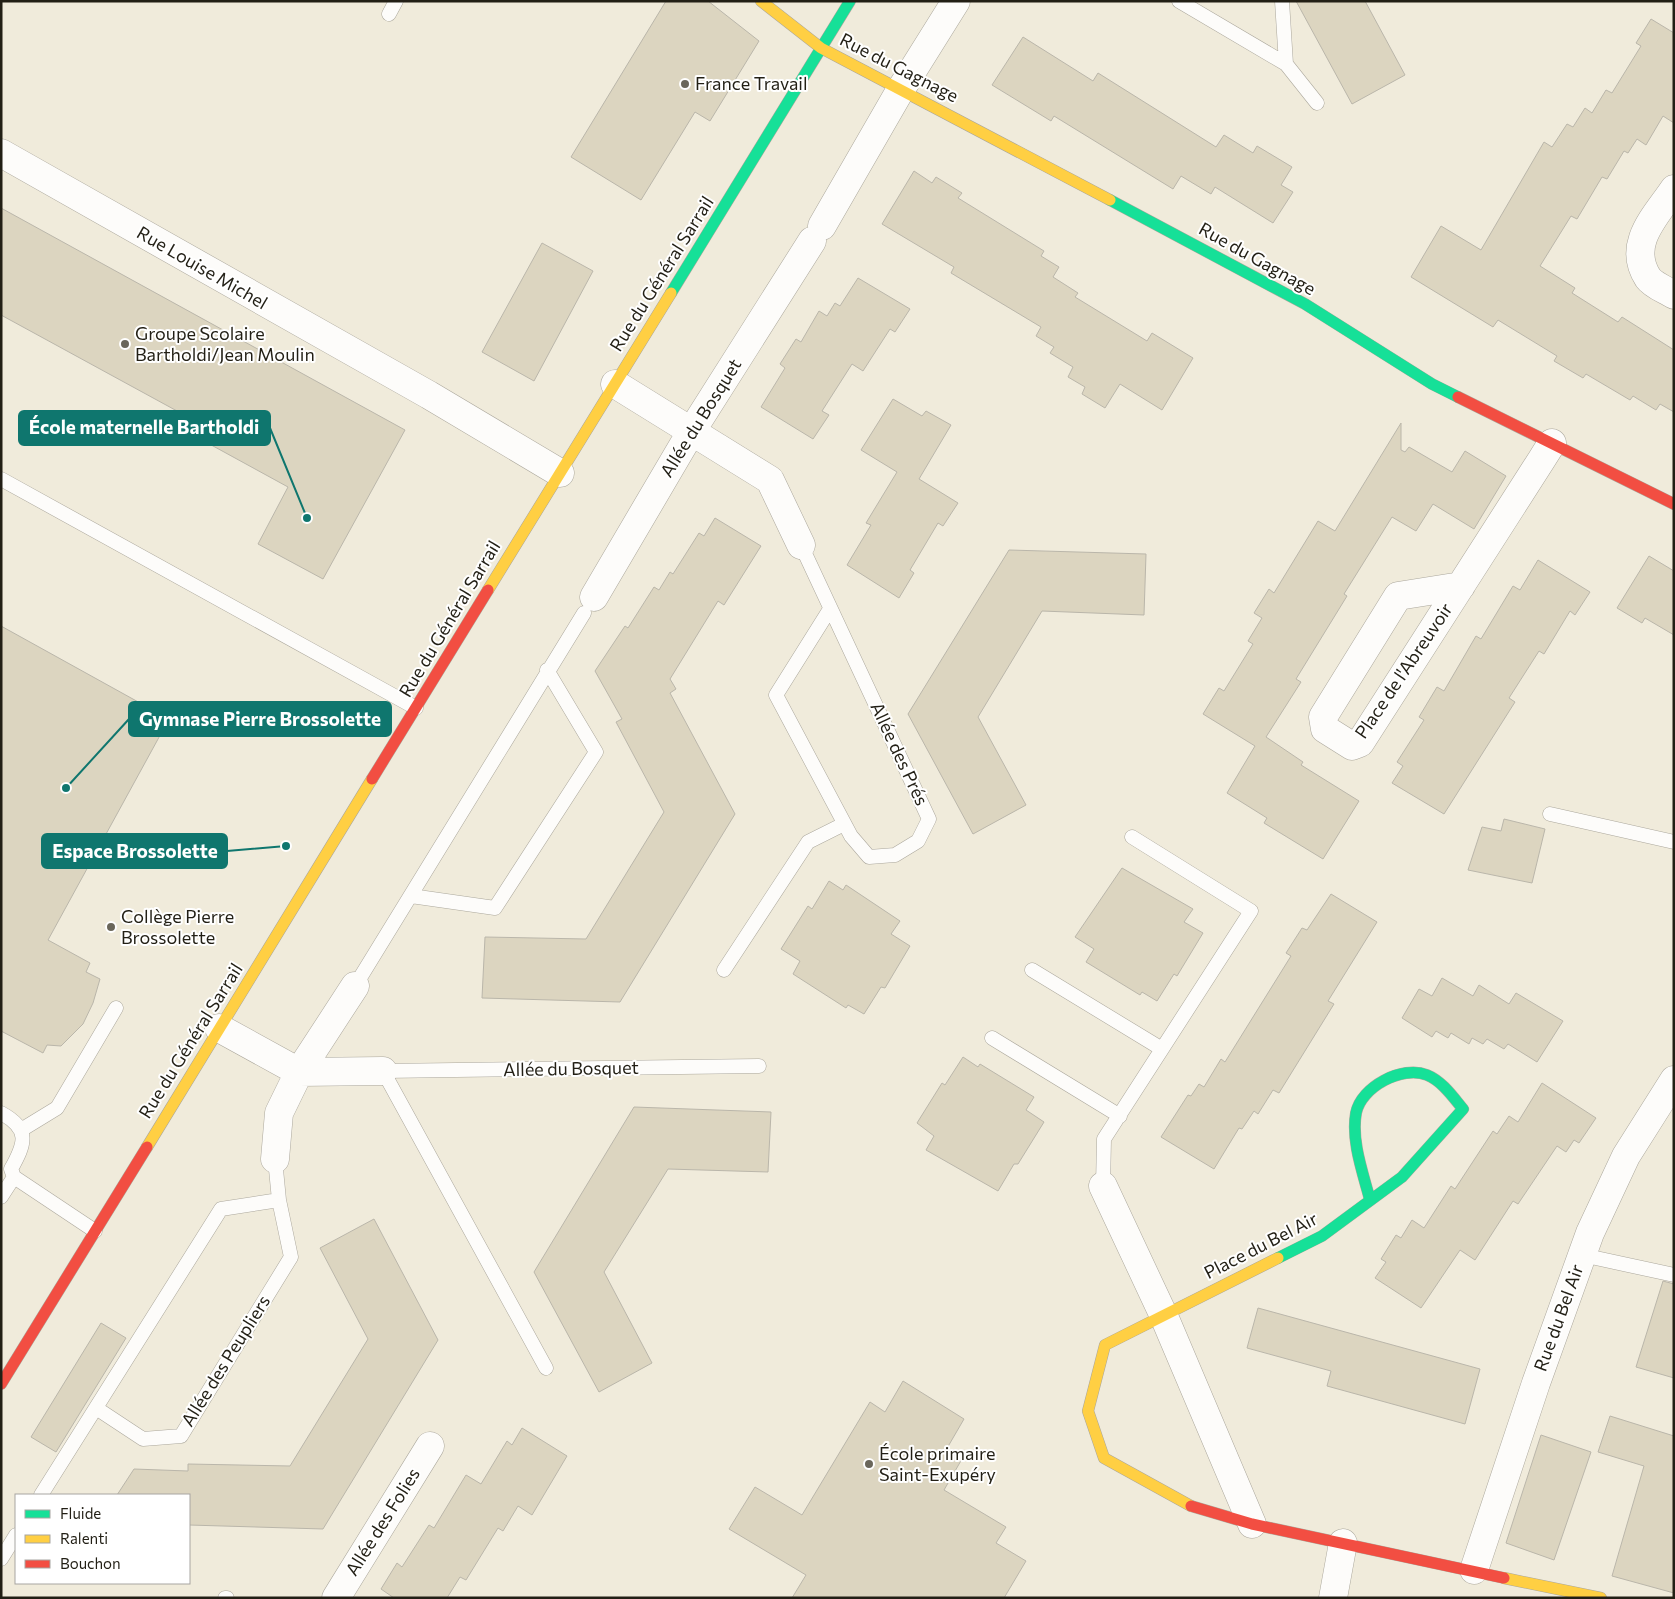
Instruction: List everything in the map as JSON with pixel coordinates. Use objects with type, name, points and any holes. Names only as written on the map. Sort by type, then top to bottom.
[{"type":"street","name":"Rue du Gagnage","points":[[761,1],[821,48],[858,69],[901,89],[1305,304],[1432,384],[1674,504]]},
{"type":"street","name":"Rue du Général Sarrail","points":[[1,1384],[850,1]]},
{"type":"street","name":"Allée du Bosquet","points":[[589,605],[691,432],[817,234],[901,89],[956,1]]},
{"type":"street","name":"Rue Louise Michel","points":[[1,154],[429,395],[560,473]]},
{"type":"street","points":[[1674,189],[1640,240],[1639,257],[1649,279],[1674,295]]},
{"type":"street","name":"Allée des Prés","points":[[615,384],[770,480],[801,545]]},
{"type":"street","name":"Place de l'Abreuvoir","points":[[1461,586],[1398,596],[1323,717],[1325,729],[1352,746],[1360,743],[1461,586],[1552,444]]},
{"type":"street","name":"Allée du Bosquet","points":[[298,1072],[355,986]]},
{"type":"street","name":"Allée du Bosquet","points":[[219,1028],[298,1072],[383,1071]]},
{"type":"street","name":"Allée des Peupliers","points":[[275,1159],[279,1113],[298,1072]]},
{"type":"street","name":"Place du Bel Air","points":[[1370,1200],[1355,1130],[1358,1104],[1378,1085],[1397,1074],[1424,1074],[1449,1091],[1464,1110],[1402,1177],[1322,1236],[1163,1314],[1105,1345],[1088,1411],[1104,1458],[1196,1509],[1252,1524],[1601,1598]]},
{"type":"street","name":"Rue du Bel Air","points":[[1474,1570],[1536,1382],[1582,1255],[1626,1156],[1674,1080]]},
{"type":"street","points":[[1103,1186],[1163,1314],[1252,1524]]},
{"type":"street","name":"Allée des Folies","points":[[336,1598],[430,1446]]},
{"type":"street","points":[[1333,1598],[1343,1543]]},
{"type":"lane","points":[[389,14],[396,1]]},
{"type":"lane","points":[[1179,1],[1286,64],[1317,103]]},
{"type":"lane","points":[[1282,1],[1286,64]]},
{"type":"lane","points":[[1,478],[416,708]]},
{"type":"lane","name":"Allée des Prés","points":[[801,545],[929,819],[918,841],[895,855],[869,857],[851,836],[776,695],[830,609]]},
{"type":"lane","name":"Allée du Bosquet","points":[[355,986],[412,896],[547,670],[589,605]]},
{"type":"lane","points":[[412,896],[495,908],[596,752],[547,670]]},
{"type":"lane","points":[[1550,814],[1674,842]]},
{"type":"lane","points":[[724,970],[808,842],[844,824]]},
{"type":"lane","points":[[1103,1186],[1104,1139],[1251,911],[1132,837]]},
{"type":"lane","points":[[1032,970],[1162,1049]]},
{"type":"lane","points":[[21,1130],[57,1108],[116,1008]]},
{"type":"lane","points":[[992,1038],[1120,1116]]},
{"type":"lane","name":"Allée du Bosquet","points":[[383,1071],[759,1066]]},
{"type":"lane","points":[[383,1071],[546,1368]]},
{"type":"lane","points":[[1,1113],[21,1130],[24,1146],[11,1169],[14,1177],[95,1231]]},
{"type":"lane","name":"Allée des Peupliers","points":[[96,1408],[143,1439],[181,1436],[291,1257],[279,1200],[275,1159]]},
{"type":"lane","points":[[1,1197],[14,1177]]},
{"type":"lane","points":[[42,1494],[221,1208],[279,1200]]},
{"type":"lane","points":[[1582,1255],[1674,1275]]},
{"type":"lane","points":[[1,1559],[15,1537]]},
{"type":"building","points":[[666,1],[708,1],[759,41],[710,121],[695,112],[641,200],[571,157]]},
{"type":"building","points":[[1296,1],[1365,1],[1405,75],[1352,104]]},
{"type":"building","points":[[1651,19],[1674,33],[1674,123],[1663,116],[1646,145],[1637,139],[1628,153],[1624,151],[1607,179],[1602,177],[1577,219],[1571,216],[1540,266],[1575,288],[1572,293],[1618,322],[1622,317],[1674,350],[1674,412],[1660,404],[1656,410],[1633,396],[1630,400],[1586,374],[1583,378],[1554,361],[1557,356],[1498,320],[1493,327],[1411,277],[1441,226],[1481,250],[1544,142],[1552,147],[1567,124],[1573,127],[1585,108],[1592,113],[1606,90],[1612,93],[1641,46],[1636,43]]},
{"type":"building","points":[[1023,37],[1093,81],[1098,73],[1216,147],[1224,135],[1253,153],[1257,146],[1292,167],[1281,185],[1293,192],[1273,223],[1215,187],[1211,194],[1181,176],[1173,189],[1054,116],[1051,121],[992,85]]},
{"type":"building","points":[[914,171],[932,183],[936,177],[962,193],[958,198],[1044,251],[1041,256],[1059,267],[1053,277],[1078,293],[1075,297],[1147,341],[1152,333],[1193,358],[1162,410],[1120,384],[1105,408],[1082,394],[1085,387],[1068,377],[1073,367],[1050,353],[1054,347],[1036,336],[1041,327],[951,273],[954,267],[882,224]]},
{"type":"building","points":[[1,208],[405,430],[323,579],[258,544],[288,487],[182,429],[188,417],[1,315]]},
{"type":"building","points":[[542,243],[593,271],[534,381],[482,352]]},
{"type":"building","points":[[858,278],[910,309],[895,332],[890,329],[863,371],[852,364],[822,411],[829,415],[813,439],[761,407],[785,368],[780,364],[796,339],[801,342],[819,311],[827,316],[835,303],[840,306]]},
{"type":"building","points":[[893,399],[922,416],[926,411],[951,425],[919,479],[958,503],[943,526],[938,523],[910,570],[914,573],[899,598],[847,565],[871,525],[866,523],[897,472],[861,450]]},
{"type":"building","points":[[1401,423],[1401,450],[1405,452],[1409,447],[1452,472],[1465,451],[1506,476],[1474,529],[1433,504],[1416,531],[1392,517],[1344,594],[1347,596],[1296,679],[1301,682],[1266,737],[1303,762],[1301,765],[1359,801],[1323,859],[1264,823],[1267,818],[1227,793],[1255,746],[1203,714],[1219,688],[1224,691],[1253,644],[1248,641],[1262,618],[1254,613],[1269,589],[1274,593],[1318,521],[1335,531]]},
{"type":"building","points":[[715,518],[761,546],[724,605],[718,601],[670,679],[676,689],[670,693],[735,814],[620,1002],[482,998],[485,937],[586,939],[664,812],[616,722],[622,719],[595,671],[625,626],[628,628],[654,587],[659,590],[670,572],[673,574],[699,533],[704,536]]},
{"type":"building","points":[[1009,550],[1146,554],[1144,615],[1042,611],[978,717],[1026,805],[973,834],[908,714]]},
{"type":"building","points":[[1649,556],[1674,571],[1674,635],[1645,618],[1642,623],[1617,608]]},
{"type":"building","points":[[1538,560],[1590,592],[1575,615],[1570,611],[1544,654],[1539,651],[1509,698],[1515,702],[1444,814],[1392,783],[1403,766],[1397,762],[1424,720],[1419,717],[1437,687],[1444,691],[1476,636],[1481,639],[1513,586],[1520,590]]},
{"type":"building","points":[[1,626],[169,719],[48,940],[90,963],[86,972],[100,979],[93,1003],[83,1024],[61,1046],[47,1045],[43,1053],[1,1031]]},
{"type":"building","points":[[1504,819],[1545,829],[1532,883],[1468,870],[1482,827],[1501,831]]},
{"type":"building","points":[[1122,868],[1193,909],[1184,922],[1203,933],[1177,976],[1174,974],[1157,1001],[1142,992],[1140,995],[1086,962],[1094,949],[1075,937]]},
{"type":"building","points":[[829,881],[843,890],[846,885],[900,921],[891,934],[910,946],[885,988],[881,987],[864,1014],[848,1005],[846,1008],[793,974],[800,961],[781,949],[808,906],[812,909]]},
{"type":"building","points":[[1331,894],[1377,922],[1328,1001],[1334,1004],[1279,1093],[1273,1090],[1258,1114],[1254,1111],[1242,1129],[1239,1128],[1214,1169],[1161,1137],[1188,1095],[1191,1096],[1199,1084],[1204,1087],[1221,1059],[1225,1062],[1291,956],[1286,953],[1302,928],[1307,930]]},
{"type":"building","points":[[1442,978],[1473,996],[1479,985],[1509,1004],[1516,993],[1563,1021],[1537,1062],[1508,1044],[1504,1049],[1487,1039],[1483,1044],[1472,1038],[1469,1044],[1451,1033],[1448,1038],[1436,1031],[1432,1037],[1402,1018],[1419,989],[1432,996]]},
{"type":"building","points":[[963,1057],[978,1067],[980,1064],[1034,1097],[1026,1110],[1044,1122],[1018,1164],[1014,1164],[998,1191],[926,1150],[934,1136],[917,1123],[942,1083],[945,1085]]},
{"type":"building","points":[[1542,1083],[1596,1118],[1579,1143],[1574,1140],[1566,1152],[1557,1146],[1518,1204],[1513,1201],[1475,1260],[1460,1250],[1421,1308],[1375,1278],[1386,1262],[1381,1259],[1396,1235],[1401,1238],[1412,1220],[1424,1228],[1451,1186],[1455,1189],[1493,1131],[1497,1134],[1509,1116],[1518,1122]]},
{"type":"building","points":[[634,1107],[771,1112],[768,1172],[668,1169],[604,1272],[652,1363],[599,1392],[534,1272]]},
{"type":"building","points":[[374,1219],[438,1340],[323,1529],[190,1525],[190,1494],[118,1494],[134,1469],[188,1471],[188,1464],[290,1466],[368,1339],[320,1248]]},
{"type":"building","points":[[1663,1281],[1674,1284],[1674,1378],[1636,1367]]},
{"type":"building","points":[[1258,1308],[1480,1369],[1465,1424],[1327,1386],[1331,1371],[1247,1348]]},
{"type":"building","points":[[101,1323],[126,1338],[56,1452],[31,1437]]},
{"type":"building","points":[[903,1381],[964,1419],[946,1450],[962,1459],[944,1490],[1006,1527],[996,1543],[1026,1561],[1004,1598],[792,1598],[806,1575],[729,1529],[755,1487],[802,1515],[870,1402],[885,1412]]},
{"type":"building","points":[[1610,1416],[1674,1436],[1674,1593],[1612,1576],[1644,1466],[1598,1452]]},
{"type":"building","points":[[522,1428],[567,1456],[532,1515],[518,1506],[503,1531],[498,1528],[466,1580],[460,1577],[447,1598],[394,1598],[381,1589],[397,1563],[402,1567],[429,1525],[434,1528],[466,1475],[481,1484],[507,1441],[512,1445]]},
{"type":"building","points":[[1541,1435],[1591,1452],[1554,1560],[1506,1543]]},
{"type":"traffic: fast","points":[[671,293],[850,1]]},
{"type":"traffic: fast","points":[[1110,200],[1305,304],[1432,384],[1458,397]]},
{"type":"traffic: fast","points":[[1278,1258],[1322,1236],[1402,1177],[1463,1109],[1442,1085],[1427,1075],[1406,1073],[1384,1080],[1374,1087],[1359,1103],[1355,1124],[1356,1146],[1370,1200]]},
{"type":"traffic: slow","points":[[761,1],[821,48],[1110,200]]},
{"type":"traffic: slow","points":[[488,590],[671,293]]},
{"type":"traffic: slow","points":[[147,1147],[372,779]]},
{"type":"traffic: slow","points":[[1191,1506],[1104,1458],[1088,1411],[1105,1345],[1278,1258]]},
{"type":"traffic: slow","points":[[1504,1578],[1601,1598]]},
{"type":"traffic: jam","points":[[1458,397],[1674,504]]},
{"type":"traffic: jam","points":[[372,779],[488,590]]},
{"type":"traffic: jam","points":[[1,1384],[147,1147]]},
{"type":"traffic: jam","points":[[1191,1506],[1252,1524],[1504,1578]]},
{"type":"place","name":"France Travail","points":[[685,84]]},
{"type":"place","name":"Groupe Scolaire Bartholdi/Jean Moulin","points":[[125,344]]},
{"type":"place","name":"École maternelle Bartholdi","points":[[307,518]]},
{"type":"place","name":"Gymnase Pierre Brossolette","points":[[66,788]]},
{"type":"place","name":"Espace Brossolette","points":[[286,846]]},
{"type":"place","name":"Collège Pierre Brossolette","points":[[111,927]]},
{"type":"place","name":"École primaire Saint-Exupéry","points":[[869,1464]]}]
